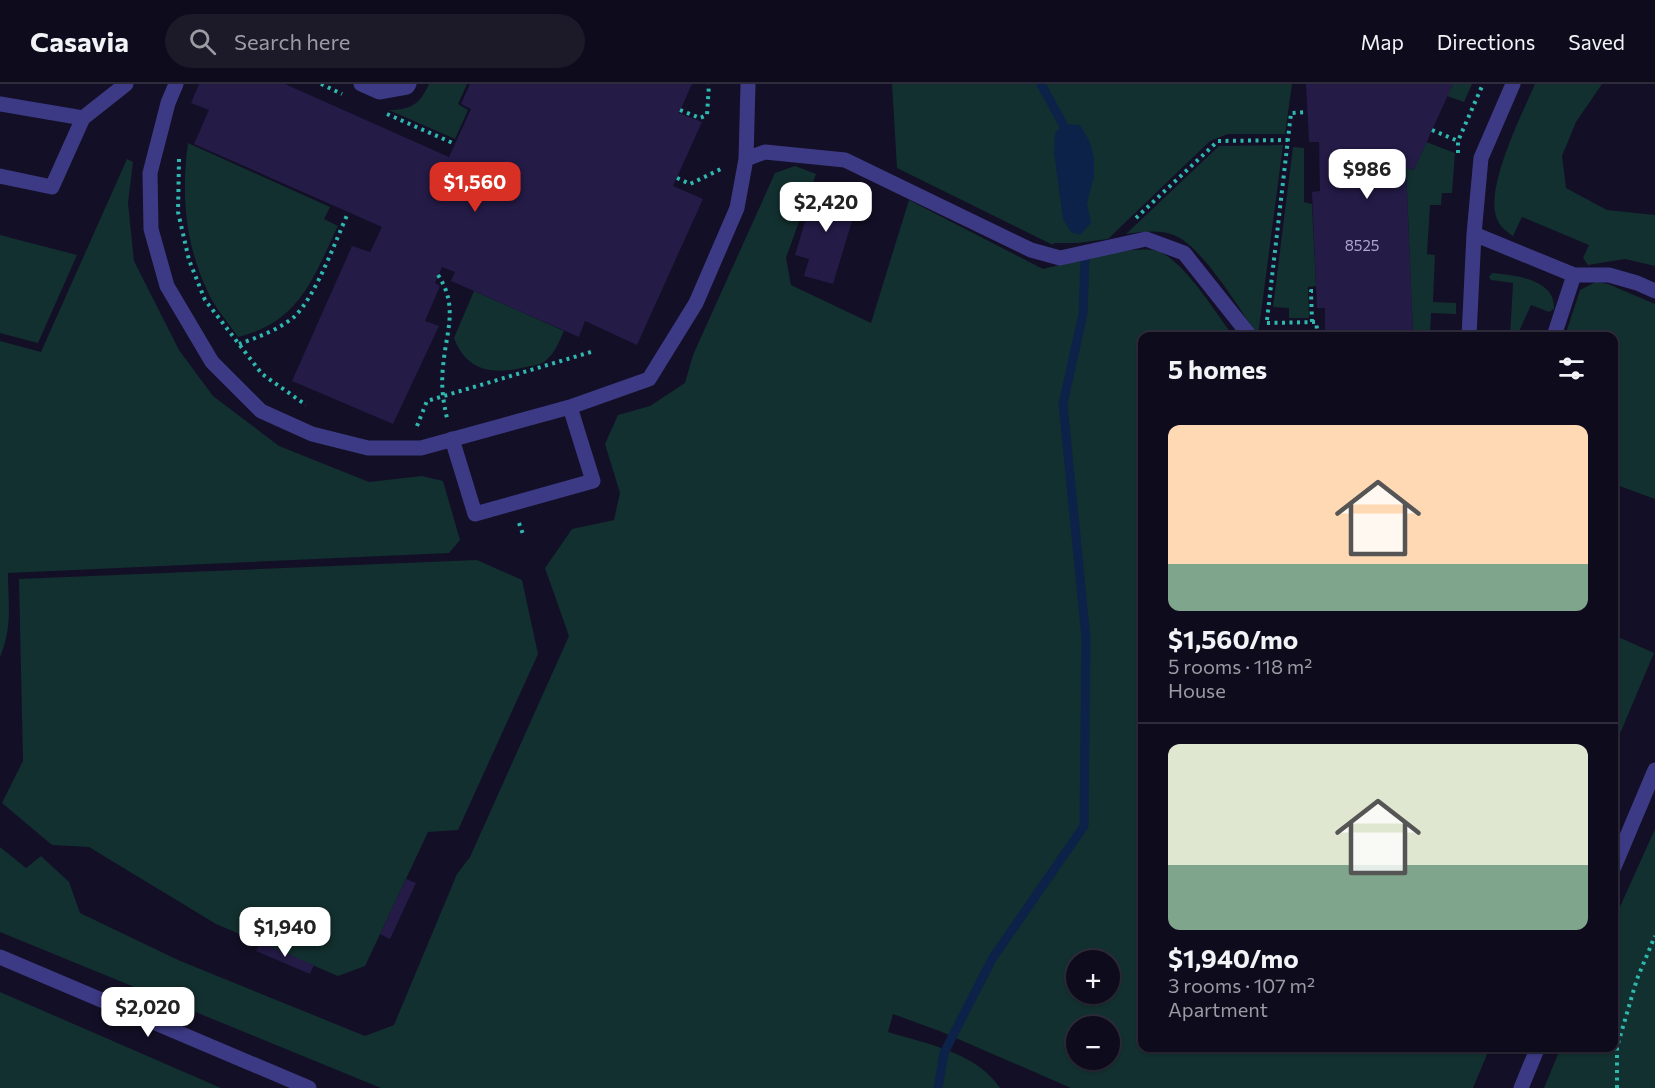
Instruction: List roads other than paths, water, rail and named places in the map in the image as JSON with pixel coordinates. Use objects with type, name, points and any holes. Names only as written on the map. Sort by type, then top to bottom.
[{"type":"street","points":[[0,176],[52,187],[83,117],[126,84]]},
{"type":"street","points":[[176,84],[168,103],[150,173],[151,229],[167,286],[212,362],[261,411],[312,434],[368,448],[421,448],[570,406],[649,379],[701,292],[737,208],[746,159],[748,84]]},
{"type":"street","points":[[361,84],[379,92],[407,87],[409,84]]},
{"type":"street","points":[[1469,332],[1474,234],[1481,158],[1513,84]]},
{"type":"street","points":[[0,104],[83,117]]},
{"type":"street","points":[[746,159],[765,152],[845,160],[1031,250],[1060,258],[1146,239],[1184,253],[1247,332]]},
{"type":"street","points":[[1474,234],[1574,275],[1609,275],[1655,291]]},
{"type":"street","points":[[1555,332],[1574,275]]},
{"type":"street","points":[[452,440],[475,514],[593,481],[570,406]]},
{"type":"street","points":[[1618,858],[1655,770]]},
{"type":"street","points":[[0,957],[309,1088]]},
{"type":"street","points":[[1521,1088],[1536,1052]]},
{"type":"water","points":[[1063,124],[1080,125],[1090,142],[1094,159],[1094,177],[1087,203],[1091,223],[1080,235],[1071,232],[1063,219],[1054,152],[1055,133]]},
{"type":"waterway","points":[[1041,84],[1063,124],[1065,136]]},
{"type":"waterway","points":[[938,1088],[944,1053],[992,959],[1084,826],[1086,638],[1063,404],[1083,314],[1085,259]]}]
